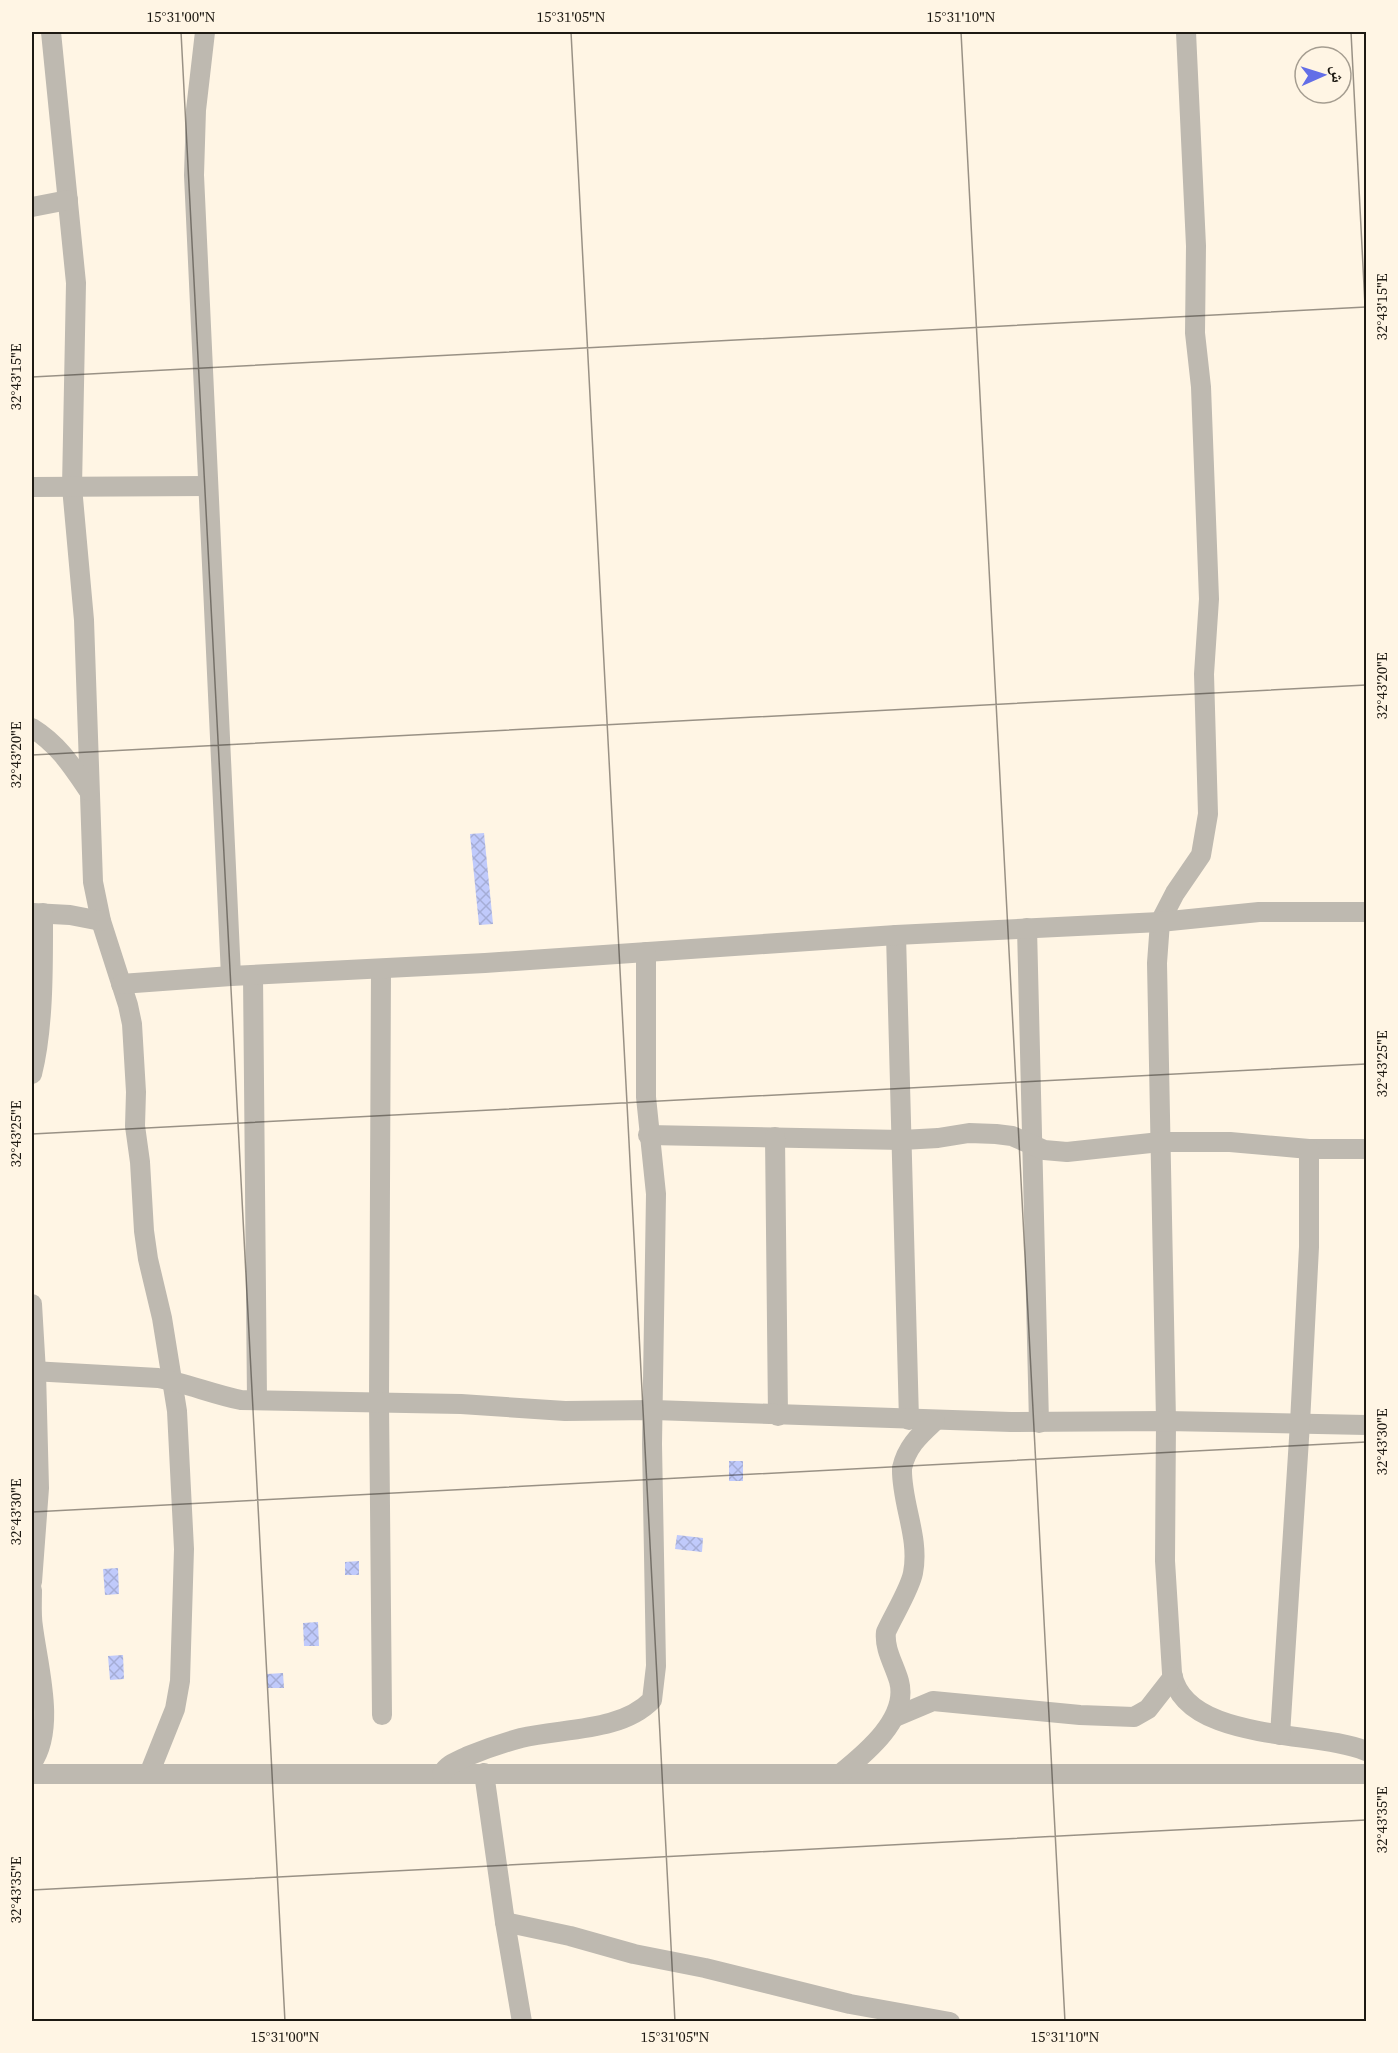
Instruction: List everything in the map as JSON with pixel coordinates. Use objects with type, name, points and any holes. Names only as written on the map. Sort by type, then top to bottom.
[{"type":"street","points":[[51,32],[76,283],[72,487],[84,620],[93,882],[101,921],[129,1005],[135,1046],[135,1126],[140,1162],[144,1231],[162,1318],[177,1411],[184,1549],[180,1681],[176,1709],[149,1774]]},
{"type":"street","points":[[205,32],[196,110],[194,175],[231,976]]},
{"type":"street","points":[[1186,32],[1196,246],[1195,333],[1201,387],[1209,600],[1204,674],[1208,814],[1201,855],[1175,893],[1160,922],[1157,963],[1166,1421],[1165,1561],[1173,1677],[1177,1688],[1191,1704],[1217,1720],[1280,1735],[1366,1751]]},
{"type":"street","points":[[32,207],[68,200]]},
{"type":"street","points":[[32,487],[208,486]]},
{"type":"street","points":[[32,728],[54,743],[89,790]]},
{"type":"street","points":[[122,984],[896,935],[1160,922],[1259,912],[1366,912]]},
{"type":"street","points":[[32,1074],[43,960],[37,913],[70,915],[101,921]]},
{"type":"street","points":[[1027,928],[1040,1422]]},
{"type":"street","points":[[896,935],[909,1420]]},
{"type":"street","points":[[442,1774],[450,1765],[489,1747],[522,1738],[612,1723],[635,1714],[652,1700],[656,1666],[652,1502],[656,1194],[648,1135],[646,1097],[646,952]]},
{"type":"street","points":[[381,969],[379,1402],[382,1715]]},
{"type":"street","points":[[253,975],[257,1400]]},
{"type":"street","points":[[648,1135],[902,1140],[969,1133],[1012,1136],[1044,1150],[1067,1152],[1160,1142],[1230,1142],[1309,1149],[1366,1149]]},
{"type":"street","points":[[775,1137],[778,1416]]},
{"type":"street","points":[[1280,1735],[1309,1247],[1309,1149]]},
{"type":"street","points":[[32,1304],[39,1488],[32,1582]]},
{"type":"street","points":[[34,1372],[158,1378],[215,1395],[257,1400],[461,1404],[565,1411],[654,1410],[935,1421],[1166,1421],[1366,1425]]},
{"type":"street","points":[[840,1774],[864,1753],[895,1717],[900,1705],[901,1694],[894,1666],[886,1647],[886,1632],[910,1584],[914,1562],[914,1545],[902,1468],[904,1456],[912,1443],[935,1421]]},
{"type":"street","points":[[32,1590],[33,1624],[44,1720],[41,1747],[32,1763]]},
{"type":"street","points":[[895,1717],[933,1701],[1080,1715],[1134,1717],[1148,1709],[1173,1677]]},
{"type":"street","points":[[484,1773],[522,2022]]},
{"type":"street","points":[[32,1774],[1366,1774]]},
{"type":"street","points":[[505,1922],[850,2004],[950,2022]]},
{"type":"building","points":[[484,833],[493,924],[479,925],[470,834]]},
{"type":"building","points":[[729,1461],[743,1461],[743,1481],[729,1481]]},
{"type":"building","points":[[677,1535],[703,1538],[702,1552],[675,1549]]},
{"type":"building","points":[[359,1561],[359,1575],[345,1575],[345,1562]]},
{"type":"building","points":[[118,1568],[119,1594],[105,1595],[103,1569]]},
{"type":"building","points":[[318,1622],[319,1646],[304,1646],[303,1623]]},
{"type":"building","points":[[123,1655],[124,1679],[110,1680],[108,1656]]},
{"type":"building","points":[[283,1673],[284,1688],[268,1688],[267,1674]]}]
